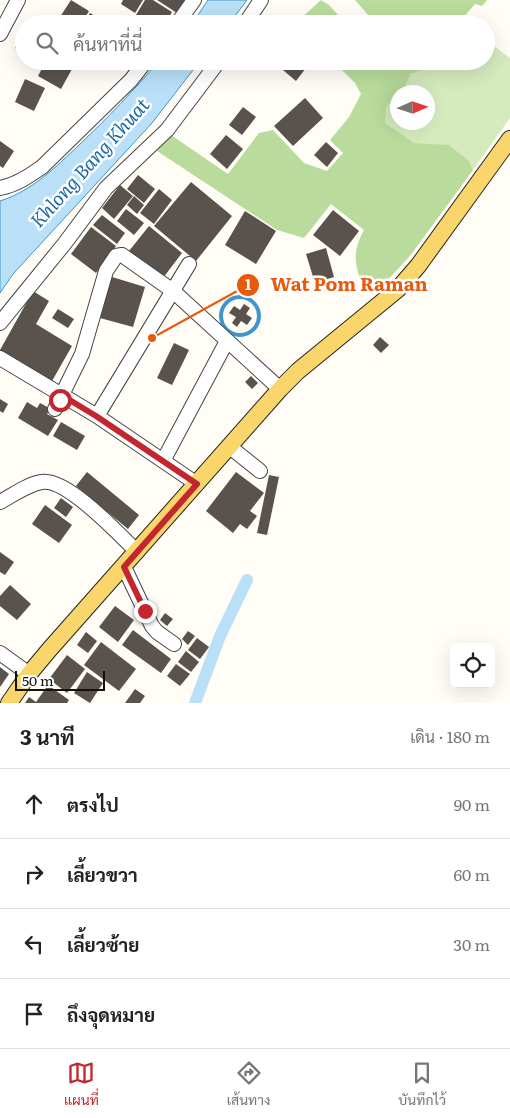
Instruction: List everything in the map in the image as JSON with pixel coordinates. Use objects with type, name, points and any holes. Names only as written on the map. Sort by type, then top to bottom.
[{"type":"main road","points":[[9,703],[29,674],[49,650],[280,389],[298,371],[398,289],[418,266],[510,139]]},
{"type":"street","points":[[0,34],[4,17],[18,0]]},
{"type":"street","points":[[183,15],[194,0]]},
{"type":"street","points":[[251,15],[261,0]]},
{"type":"street","points":[[0,188],[26,178],[42,167],[139,70]]},
{"type":"street","points":[[0,323],[65,244],[106,188],[167,130],[212,70]]},
{"type":"street","points":[[55,409],[82,354],[106,271],[116,256],[122,255],[173,291],[280,389]]},
{"type":"street","points":[[96,416],[189,264]]},
{"type":"street","points":[[163,461],[227,341]]},
{"type":"street","points":[[0,358],[96,416],[197,484]]},
{"type":"street","points":[[230,447],[260,471]]},
{"type":"street","points":[[0,502],[30,486],[43,482],[65,488],[99,515],[137,552]]},
{"type":"street","points":[[124,567],[152,626],[174,644]]},
{"type":"street","points":[[0,652],[29,674]]},
{"type":"green space","points":[[321,0],[329,5],[338,15],[304,15]]},
{"type":"green space","points":[[355,0],[487,0],[482,6],[475,4],[465,15],[368,15]]},
{"type":"green space","points":[[495,47],[510,58],[510,118],[473,170],[469,161],[449,146],[414,143],[394,130],[435,130],[435,85],[404,85],[409,77],[419,70],[495,70]]},
{"type":"green space","points":[[342,70],[421,70],[411,74],[406,85],[390,85],[390,103],[386,107],[385,123],[390,126],[390,130],[395,130],[414,143],[449,145],[469,161],[473,170],[410,256],[383,285],[371,291],[364,288],[356,265],[356,252],[364,230],[331,204],[304,238],[277,230],[154,149],[171,135],[228,174],[259,133],[273,130],[304,163],[327,171],[343,153],[330,140],[349,117],[361,94],[355,83]]},
{"type":"green space","points":[[390,102],[390,127],[385,124],[385,107]]},
{"type":"water","points":[[208,0],[247,0],[236,15],[198,15]]},
{"type":"water","name":"Khlong Bang Khuat","points":[[151,70],[193,70],[152,123],[13,274],[0,293],[0,201],[23,191],[53,170]]},
{"type":"building","points":[[71,0],[89,11],[87,15],[61,15]]},
{"type":"building","points":[[123,0],[143,0],[135,13],[121,4]]},
{"type":"building","points":[[145,0],[153,0],[172,12],[170,15],[136,15]]},
{"type":"building","points":[[157,0],[186,0],[177,13]]},
{"type":"building","points":[[41,70],[71,70],[61,89],[38,76]]},
{"type":"building","points":[[283,70],[304,70],[296,81]]},
{"type":"building","points":[[25,79],[45,88],[34,111],[15,102]]},
{"type":"building","points":[[305,98],[323,118],[293,146],[274,126]]},
{"type":"building","points":[[243,107],[256,117],[242,135],[229,125]]},
{"type":"building","points":[[226,135],[243,149],[227,169],[210,154]]},
{"type":"building","points":[[0,141],[14,151],[3,168],[0,166]]},
{"type":"building","points":[[326,142],[338,153],[327,167],[314,155]]},
{"type":"building","points":[[138,175],[155,189],[144,203],[127,189]]},
{"type":"building","points":[[191,182],[232,216],[196,261],[154,226]]},
{"type":"building","points":[[120,185],[133,196],[114,219],[102,208]]},
{"type":"building","points":[[159,189],[172,200],[154,224],[140,213]]},
{"type":"building","points":[[134,196],[144,205],[137,214],[127,205]]},
{"type":"building","points":[[126,209],[144,223],[134,235],[117,221]]},
{"type":"building","points":[[333,210],[359,231],[340,256],[313,235]]},
{"type":"building","points":[[245,211],[276,231],[256,264],[225,245]]},
{"type":"building","points":[[102,215],[125,233],[117,244],[93,225]]},
{"type":"building","points":[[149,226],[182,253],[163,278],[129,251]]},
{"type":"building","points":[[91,227],[116,246],[96,273],[71,254]]},
{"type":"building","points":[[326,248],[334,277],[315,283],[306,254]]},
{"type":"building","points":[[112,277],[145,287],[133,327],[100,318]]},
{"type":"building","points":[[33,291],[49,301],[36,324],[72,346],[52,381],[0,350]]},
{"type":"building","points":[[244,304],[250,308],[246,314],[252,318],[247,325],[241,321],[237,327],[232,323],[236,317],[229,313],[234,306],[240,310]]},
{"type":"building","points":[[58,309],[74,319],[68,328],[52,318]]},
{"type":"building","points":[[380,337],[389,345],[381,353],[373,345]]},
{"type":"building","points":[[174,343],[189,350],[172,385],[157,378]]},
{"type":"building","points":[[251,376],[258,383],[252,389],[245,382]]},
{"type":"building","points":[[0,399],[8,404],[3,413],[0,411]]},
{"type":"building","points":[[27,402],[37,408],[40,403],[51,409],[47,414],[58,420],[48,436],[18,418]]},
{"type":"building","points":[[61,422],[85,436],[77,450],[53,436]]},
{"type":"building","points":[[87,472],[139,515],[128,529],[76,486]]},
{"type":"building","points":[[236,472],[264,493],[250,511],[257,516],[247,529],[240,524],[233,533],[206,511]]},
{"type":"building","points":[[269,475],[279,477],[267,535],[257,533]]},
{"type":"building","points":[[61,498],[73,507],[66,517],[54,508]]},
{"type":"building","points":[[45,505],[72,525],[59,543],[32,524]]},
{"type":"building","points":[[0,552],[14,562],[5,575],[0,572]]},
{"type":"building","points":[[10,585],[31,604],[17,620],[0,606],[0,596]]},
{"type":"building","points":[[115,606],[134,620],[118,642],[99,627]]},
{"type":"building","points":[[165,613],[173,619],[167,626],[160,620]]},
{"type":"building","points":[[133,630],[171,659],[161,673],[122,645]]},
{"type":"building","points":[[188,631],[195,636],[188,645],[182,639]]},
{"type":"building","points":[[86,632],[97,641],[88,653],[77,645]]},
{"type":"building","points":[[197,638],[209,647],[200,659],[188,650]]},
{"type":"building","points":[[101,642],[136,669],[119,691],[84,665]]},
{"type":"building","points":[[186,651],[199,662],[191,672],[178,662]]},
{"type":"building","points":[[67,655],[85,669],[67,693],[49,679]]},
{"type":"building","points":[[176,664],[190,674],[180,686],[167,676]]},
{"type":"building","points":[[0,667],[9,674],[0,687]]},
{"type":"building","points":[[87,672],[103,683],[90,703],[74,693]]},
{"type":"building","points":[[48,685],[69,700],[67,703],[25,703],[29,697],[36,702]]},
{"type":"building","points":[[135,689],[145,696],[140,703],[125,703]]},
{"type":"waterway","points":[[240,297],[253,303],[259,316],[253,329],[240,335],[227,329],[221,316],[227,303],[240,297]]},
{"type":"waterway","points":[[195,703],[220,636],[247,580]]},
{"type":"place","name":"Wat Pom Raman","points":[[152,338]]},
{"type":"route","points":[[60,400],[63,396],[96,416],[197,484],[124,567],[145,611]]}]
